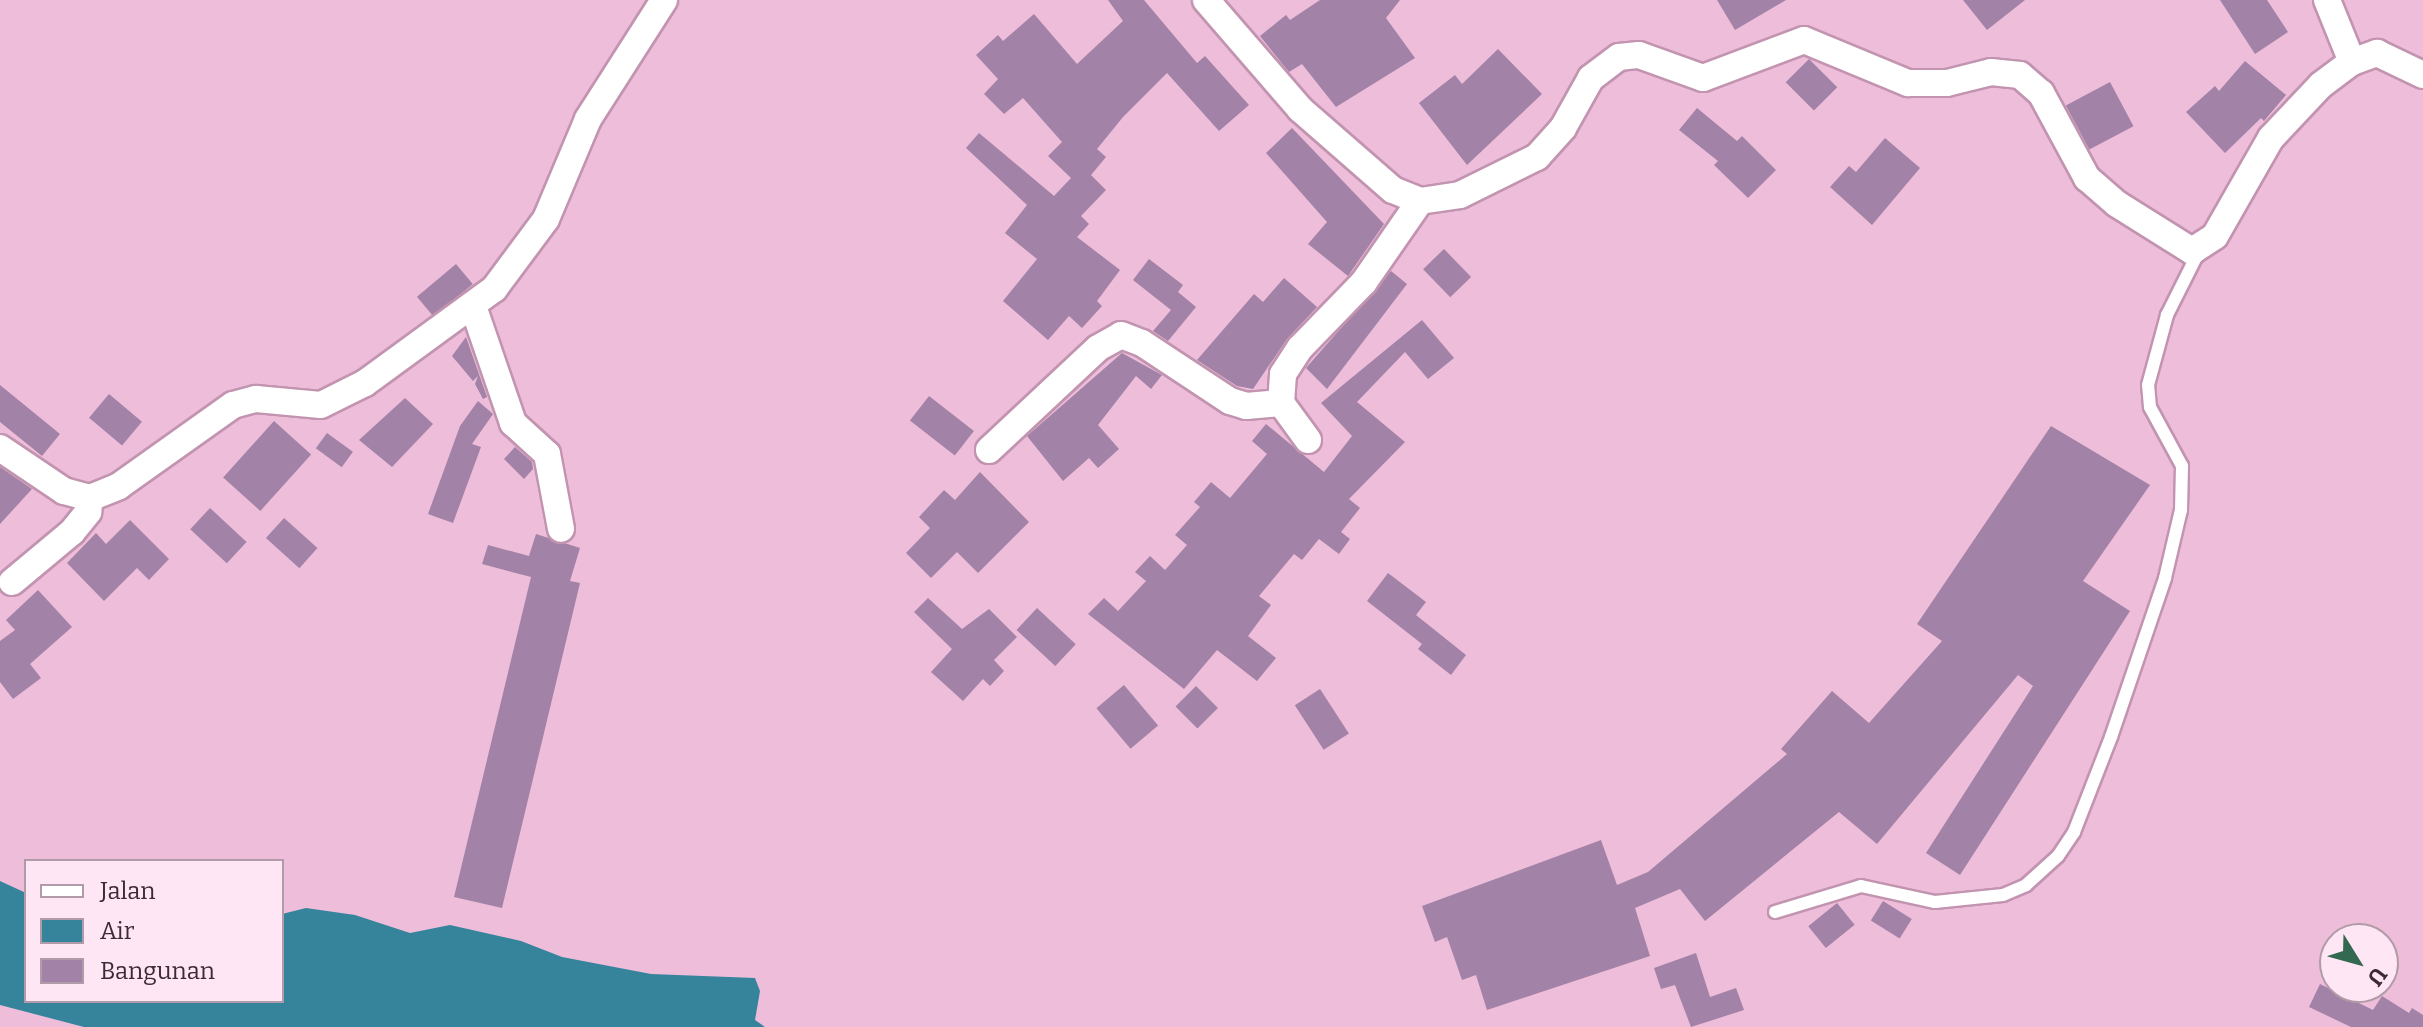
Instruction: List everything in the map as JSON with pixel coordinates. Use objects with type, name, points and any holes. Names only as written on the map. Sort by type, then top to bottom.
[{"type":"street","points":[[0,448],[64,491],[90,498],[119,486],[233,405],[256,399],[306,406],[344,397],[494,289],[546,219],[588,119],[664,0]]},
{"type":"street","points":[[1206,0],[1300,109],[1393,190],[1420,201],[1460,195],[1537,157],[1563,128],[1591,78],[1619,57],[1639,55],[1703,78],[1804,40],[1908,83],[1947,83],[1991,72],[2020,75],[2041,93],[2073,159],[2093,184],[2180,246],[2199,251],[2215,236],[2245,179],[2287,119],[2352,62],[2377,53],[2423,75]]},
{"type":"street","points":[[2327,0],[2352,62]]},
{"type":"street","points":[[1308,440],[1281,403],[1278,392],[1291,360],[1364,282],[1420,201]]},
{"type":"street","points":[[473,306],[513,423],[547,454],[561,529]]},
{"type":"street","points":[[989,450],[1098,348],[1121,335],[1142,343],[1230,401],[1281,403]]},
{"type":"street","points":[[12,582],[72,532],[88,512],[90,498]]},
{"type":"lane","points":[[1775,912],[1861,886],[1935,902],[2003,895],[2035,880],[2058,856],[2074,832],[2111,737],[2178,524],[2182,466],[2150,407],[2148,385],[2167,315],[2199,251]]},
{"type":"water","points":[[0,881],[24,892],[24,1003],[284,1003],[284,914],[306,908],[355,915],[410,933],[450,925],[521,941],[562,957],[651,974],[755,978],[760,991],[755,1020],[765,1027],[84,1027],[0,1005]]},
{"type":"building","points":[[1108,0],[1144,0],[1197,63],[1205,56],[1249,105],[1219,131],[1167,73],[1123,117],[1097,149],[1106,157],[1091,175],[1106,190],[1081,216],[1089,224],[1077,237],[1120,270],[1097,301],[1102,306],[1082,328],[1069,316],[1048,340],[1003,301],[1037,259],[1005,233],[1027,205],[966,148],[979,133],[1054,196],[1071,178],[1048,156],[1062,142],[1023,98],[1004,114],[984,94],[998,79],[976,55],[998,35],[1003,41],[1034,14],[1077,64],[1123,21]]},
{"type":"building","points":[[1320,0],[1400,0],[1386,18],[1415,58],[1336,107],[1302,64],[1289,72],[1260,36],[1286,15],[1290,20]]},
{"type":"building","points":[[1717,0],[1786,0],[1735,30]]},
{"type":"building","points":[[1963,0],[2025,0],[1987,30]]},
{"type":"building","points":[[2220,0],[2267,0],[2288,32],[2255,54]]},
{"type":"building","points":[[1498,49],[1542,94],[1467,165],[1419,103],[1455,75],[1462,84]]},
{"type":"building","points":[[1809,59],[1837,87],[1814,111],[1786,82]]},
{"type":"building","points":[[2245,61],[2286,95],[2264,121],[2261,118],[2225,153],[2186,112],[2215,86],[2219,91]]},
{"type":"building","points":[[2110,82],[2133,126],[2089,150],[2066,105]]},
{"type":"building","points":[[1697,108],[1737,141],[1742,136],[1776,170],[1748,198],[1714,165],[1718,161],[1679,130]]},
{"type":"building","points":[[1292,128],[1384,224],[1348,276],[1308,244],[1327,222],[1266,153]]},
{"type":"building","points":[[1885,138],[1920,168],[1872,225],[1830,187],[1849,166],[1856,172]]},
{"type":"building","points":[[1444,249],[1471,277],[1450,297],[1423,269]]},
{"type":"building","points":[[1149,259],[1183,285],[1178,292],[1196,307],[1168,341],[1153,331],[1171,310],[1133,280]]},
{"type":"building","points":[[456,264],[473,284],[434,317],[417,297]]},
{"type":"building","points":[[1391,271],[1407,284],[1327,389],[1306,368]]},
{"type":"building","points":[[1284,278],[1317,307],[1287,339],[1253,389],[1237,386],[1197,360],[1254,294],[1263,302]]},
{"type":"building","points":[[1422,320],[1454,358],[1428,379],[1405,352],[1357,402],[1405,442],[1349,499],[1360,508],[1341,532],[1350,539],[1339,554],[1319,539],[1302,560],[1294,554],[1259,596],[1271,605],[1248,636],[1276,658],[1257,681],[1217,650],[1184,689],[1088,614],[1104,598],[1118,611],[1146,581],[1135,572],[1150,556],[1165,570],[1187,545],[1175,535],[1200,507],[1194,502],[1211,482],[1230,498],[1267,454],[1252,441],[1266,424],[1324,472],[1352,436],[1321,403]]},
{"type":"building","points":[[466,337],[487,397],[483,399],[475,384],[478,376],[473,381],[452,356]]},
{"type":"building","points":[[1122,353],[1162,375],[1151,389],[1136,376],[1098,425],[1119,449],[1098,468],[1089,458],[1063,481],[1027,436]]},
{"type":"building","points":[[0,385],[60,434],[42,456],[0,422]]},
{"type":"building","points":[[109,394],[142,422],[122,445],[89,418]]},
{"type":"building","points":[[929,396],[974,431],[955,456],[910,420]]},
{"type":"building","points":[[405,398],[433,424],[392,467],[359,440]]},
{"type":"building","points":[[478,401],[493,414],[472,444],[481,447],[453,523],[428,514],[460,426]]},
{"type":"building","points":[[274,421],[311,454],[260,511],[223,477]]},
{"type":"building","points":[[2051,426],[2150,485],[2083,581],[2130,611],[1960,875],[1926,853],[2033,686],[2018,675],[1877,844],[1839,812],[1705,921],[1680,889],[1635,908],[1650,956],[1487,1010],[1476,975],[1462,980],[1447,937],[1435,942],[1422,906],[1601,840],[1617,885],[1648,872],[1787,754],[1781,749],[1832,691],[1869,723],[1942,641],[1917,624]]},
{"type":"building","points":[[327,433],[353,452],[342,467],[316,448]]},
{"type":"building","points":[[515,447],[532,462],[533,469],[524,479],[504,459]]},
{"type":"building","points":[[0,467],[32,489],[0,524]]},
{"type":"building","points":[[980,472],[1029,522],[978,573],[957,552],[931,578],[906,553],[930,528],[919,517],[944,490],[955,500]]},
{"type":"building","points":[[210,508],[247,542],[227,563],[190,529]]},
{"type":"building","points":[[284,518],[317,548],[299,568],[266,538]]},
{"type":"building","points":[[130,520],[169,559],[149,580],[137,568],[104,601],[67,563],[96,533],[106,544]]},
{"type":"building","points":[[536,534],[580,548],[570,581],[580,583],[502,908],[454,897],[531,577],[482,564],[488,545],[529,556]]},
{"type":"building","points":[[1388,573],[1426,602],[1416,615],[1466,655],[1451,675],[1418,649],[1422,644],[1367,601]]},
{"type":"building","points":[[38,590],[72,627],[30,664],[41,678],[13,699],[0,682],[0,641],[15,630],[6,620]]},
{"type":"building","points":[[928,598],[962,629],[989,609],[1017,637],[994,660],[1004,671],[990,686],[983,679],[963,701],[931,672],[952,649],[914,612]]},
{"type":"building","points":[[1037,608],[1076,644],[1055,666],[1017,630]]},
{"type":"building","points":[[1124,685],[1158,726],[1130,749],[1096,708]]},
{"type":"building","points":[[1196,686],[1218,708],[1197,728],[1175,707]]},
{"type":"building","points":[[1320,689],[1349,733],[1324,750],[1295,705]]},
{"type":"building","points":[[1883,901],[1912,919],[1900,939],[1871,921]]},
{"type":"building","points":[[1837,903],[1855,925],[1826,948],[1808,926]]},
{"type":"building","points":[[1696,953],[1710,997],[1736,988],[1744,1010],[1691,1027],[1675,985],[1661,989],[1654,968]]},
{"type":"building","points":[[2319,986],[2319,1003],[2359,1003],[2373,1010],[2378,1003],[2393,1003],[2409,1013],[2412,1008],[2423,1015],[2423,1027],[2351,1027],[2309,1007]]}]
